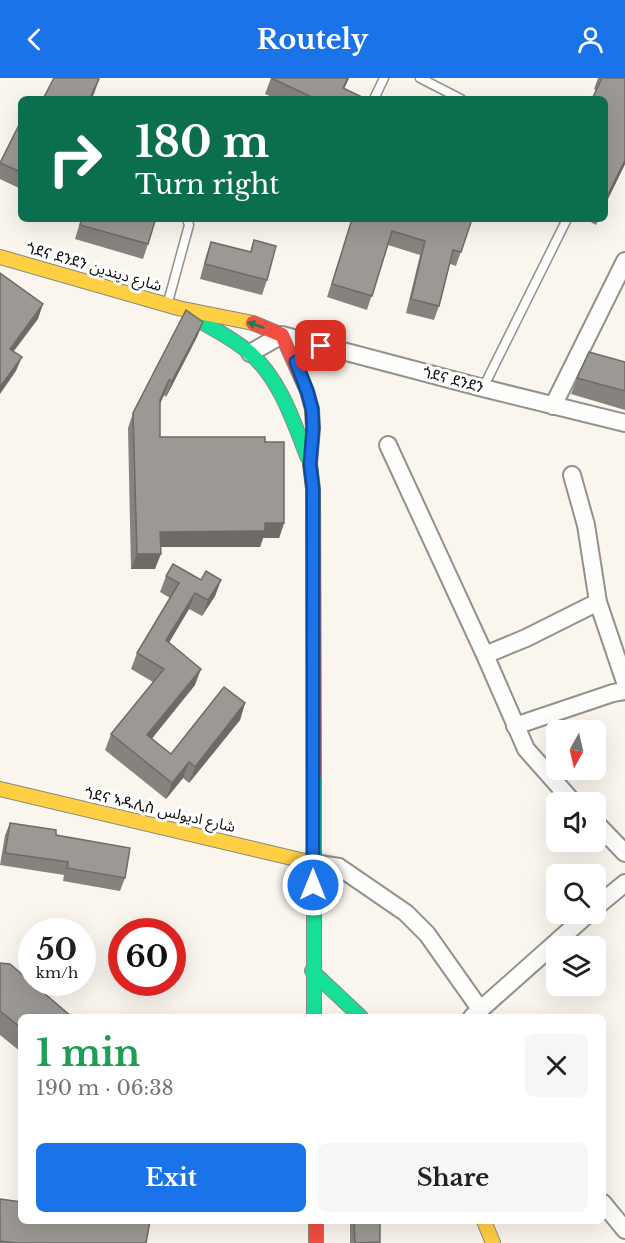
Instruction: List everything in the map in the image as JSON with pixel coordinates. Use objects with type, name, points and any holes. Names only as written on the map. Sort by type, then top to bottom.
[{"type":"main road","points":[[0,242],[24,264]]},
{"type":"main road","name":"ጎደና ደንደን شارع ديندين","points":[[0,257],[173,307],[252,323],[282,335]]},
{"type":"main road","name":"ጎደና ደንደን شارع ديندين","points":[[173,307],[250,354],[267,372],[282,394],[310,464]]},
{"type":"main road","points":[[282,335],[307,391],[312,409],[313,428],[310,464],[313,489],[314,1014]]},
{"type":"main road","name":"ጎደና ኣዱሊስ شارع اديولس","points":[[0,789],[313,863]]},
{"type":"main road","points":[[312,971],[358,1014]]},
{"type":"main road","points":[[316,1224],[316,1243]]},
{"type":"main road","points":[[485,1224],[493,1243]]},
{"type":"street","points":[[553,406],[625,261]]},
{"type":"street","name":"ጎደና ደንደን","points":[[282,335],[625,423]]},
{"type":"street","points":[[250,354],[282,335]]},
{"type":"street","points":[[267,372],[296,362],[321,346]]},
{"type":"street","points":[[388,445],[526,749],[564,792]]},
{"type":"street","points":[[572,475],[586,525],[598,602],[625,682]]},
{"type":"street","points":[[485,655],[526,638],[598,602]]},
{"type":"street","points":[[515,726],[625,691]]},
{"type":"street","points":[[606,833],[625,853]]},
{"type":"street","points":[[313,863],[339,867],[406,913],[426,934],[476,1013],[577,924]]},
{"type":"street","points":[[606,899],[625,883]]},
{"type":"street","points":[[606,1207],[625,1230]]},
{"type":"lane","points":[[375,96],[384,78]]},
{"type":"lane","points":[[420,78],[455,96]]},
{"type":"lane","points":[[173,307],[188,222]]},
{"type":"lane","points":[[483,388],[566,222]]},
{"type":"building","points":[[54,78],[99,79],[91,96],[45,96]]},
{"type":"building","points":[[271,78],[348,78],[343,88],[360,96],[310,96]]},
{"type":"building","points":[[602,78],[625,78],[625,160],[608,195],[608,96],[593,96]]},
{"type":"building","points":[[18,127],[18,171],[0,163]]},
{"type":"building","points":[[81,222],[155,222],[148,244],[80,225]]},
{"type":"building","points":[[351,222],[471,222],[461,252],[453,250],[439,306],[411,299],[425,241],[392,231],[372,296],[332,284]]},
{"type":"building","points":[[254,240],[276,246],[267,280],[205,264],[211,242],[251,252]]},
{"type":"building","points":[[0,273],[43,304],[10,349],[22,357],[0,387]]},
{"type":"building","points":[[186,310],[203,322],[160,400],[160,437],[265,437],[265,442],[284,442],[284,523],[265,523],[265,531],[160,532],[161,554],[137,554],[133,413]]},
{"type":"building","points":[[589,352],[625,362],[625,391],[577,378]]},
{"type":"building","points":[[173,564],[201,580],[206,571],[221,580],[208,600],[195,593],[166,640],[201,669],[147,735],[171,754],[224,687],[245,703],[195,767],[189,762],[172,783],[111,734],[164,669],[137,653],[179,583],[166,576]]},
{"type":"building","points":[[10,823],[56,830],[56,835],[130,848],[125,878],[67,868],[68,862],[5,853]]},
{"type":"building","points":[[0,963],[10,964],[18,971],[18,996],[47,996],[68,1014],[18,1014],[18,1026],[0,1011]]},
{"type":"building","points":[[0,1199],[18,1202],[18,1224],[149,1224],[146,1243],[0,1241]]},
{"type":"building","points":[[354,1224],[380,1224],[380,1242],[355,1243]]},
{"type":"traffic: fast","points":[[191,316],[237,343],[261,364],[285,401],[307,456]]},
{"type":"traffic: fast","points":[[314,775],[314,1014]]},
{"type":"traffic: fast","points":[[312,971],[358,1014]]},
{"type":"traffic: slow","points":[[0,257],[178,308],[253,323]]},
{"type":"traffic: slow","points":[[0,789],[313,863]]},
{"type":"traffic: slow","points":[[485,1224],[493,1243]]},
{"type":"traffic: jam","points":[[253,323],[282,335],[307,391],[312,409],[310,464],[313,489],[314,775]]},
{"type":"traffic: jam","points":[[316,1224],[316,1243]]},
{"type":"route","points":[[313,885],[313,489],[310,464],[313,428],[312,409],[296,362],[321,346]]}]
